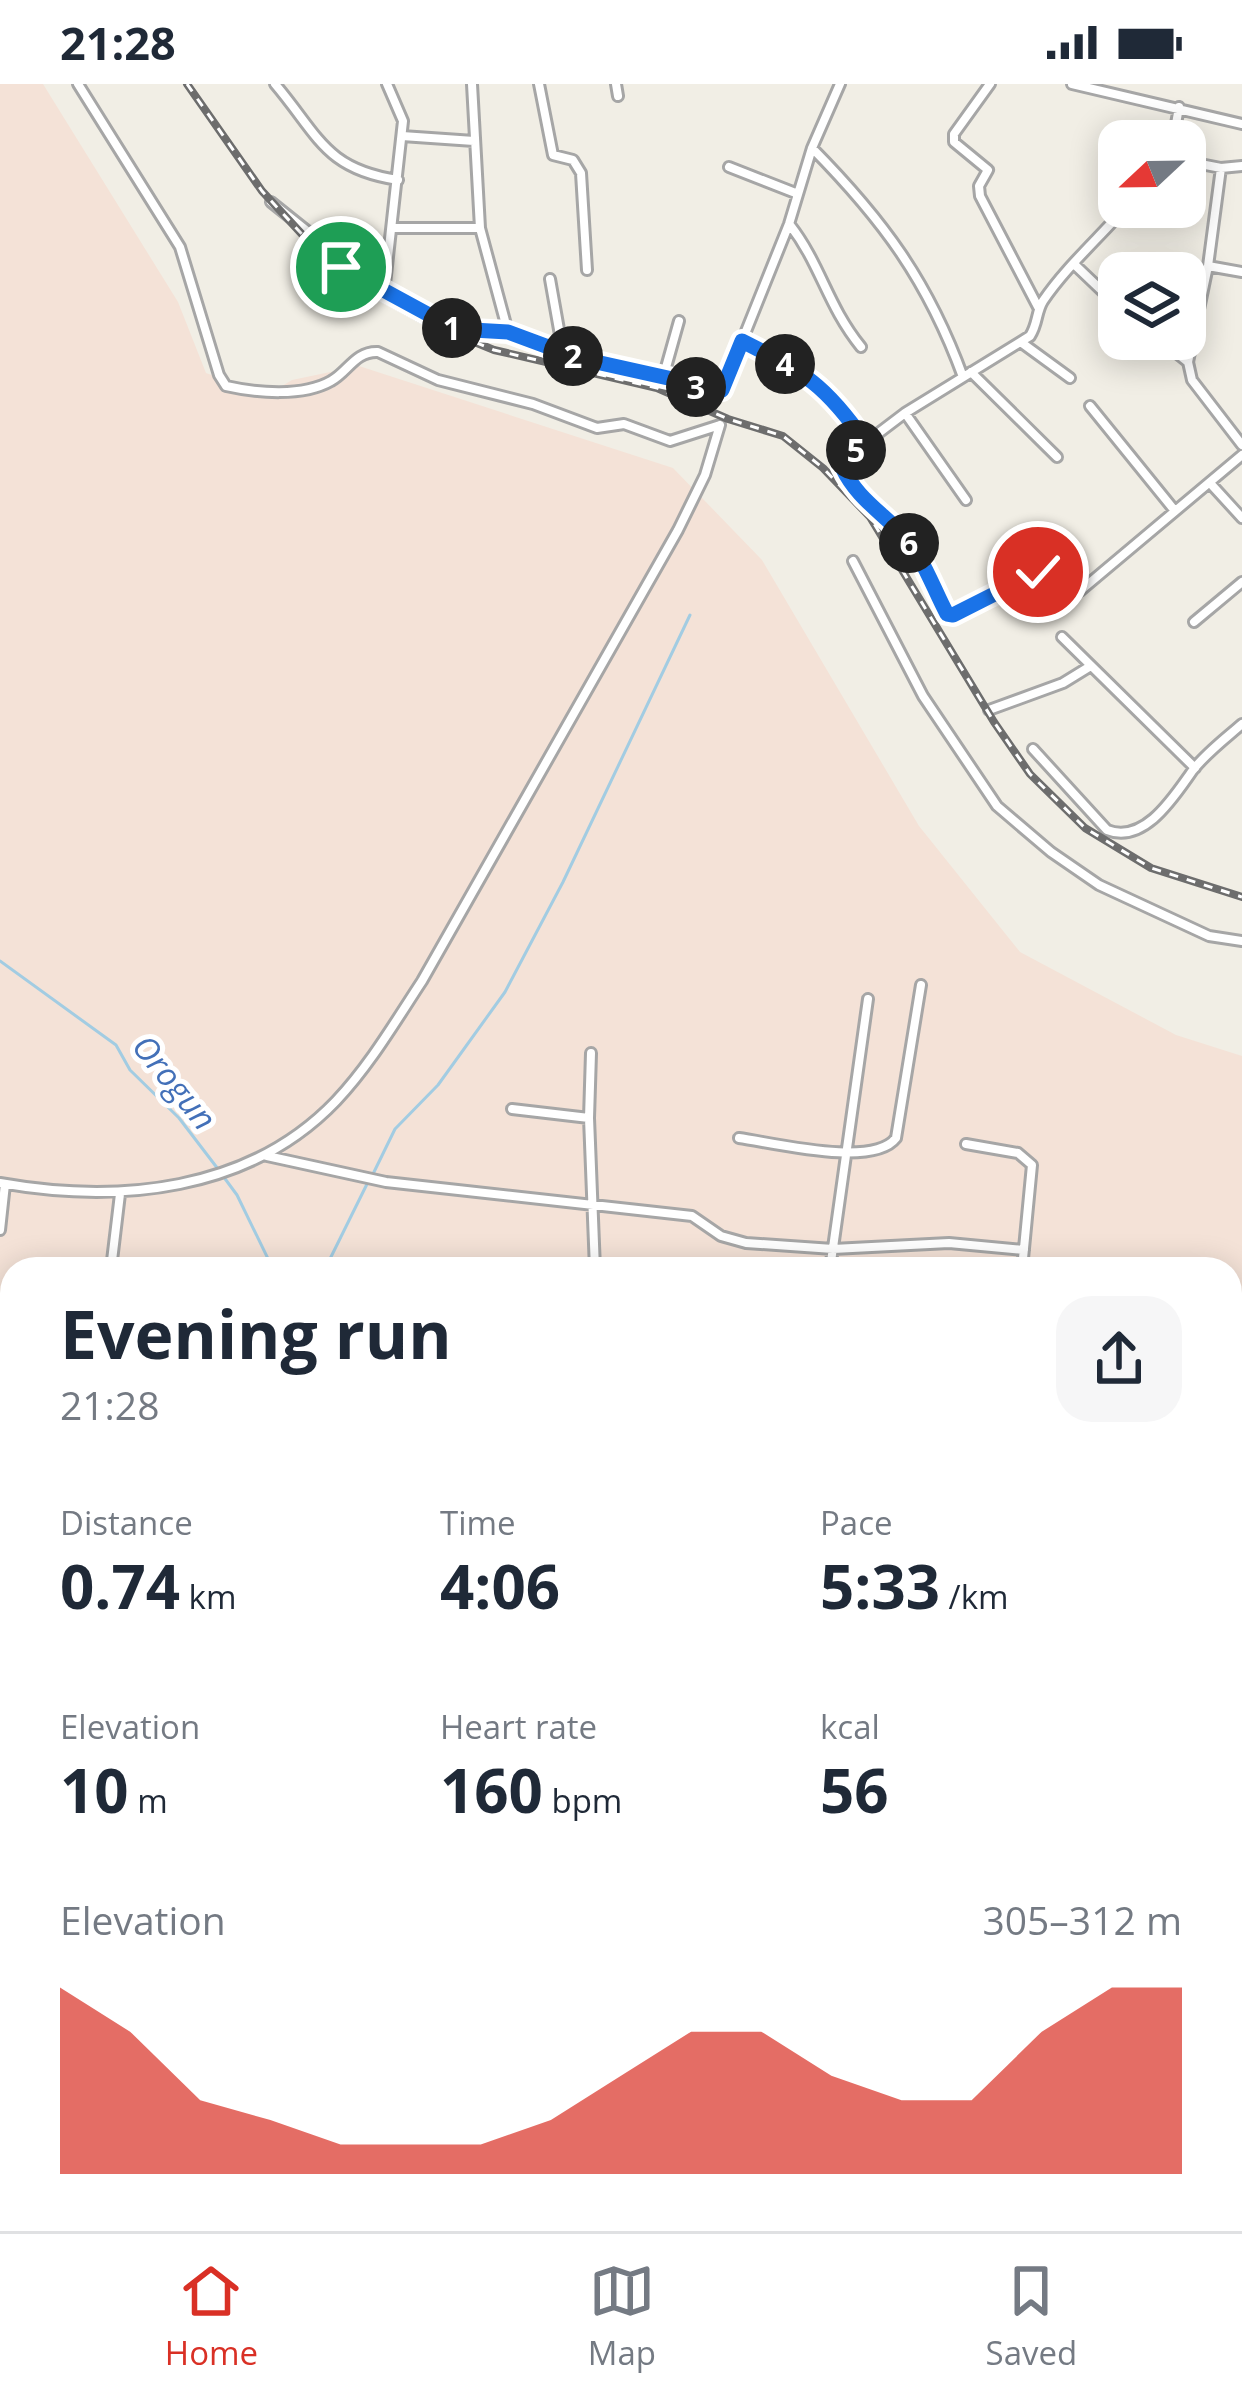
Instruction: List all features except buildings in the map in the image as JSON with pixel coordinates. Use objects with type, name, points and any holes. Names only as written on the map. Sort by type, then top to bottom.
[{"type":"street","points":[[0,1230],[2,1184],[120,1194],[174,1186],[265,1156],[332,1105],[377,1050],[422,981],[678,530],[705,475],[720,425],[670,441],[624,424],[597,428],[533,404],[439,380],[368,351],[347,365],[337,379],[314,389],[226,386],[180,247],[78,84]]},
{"type":"street","points":[[275,84],[335,159],[355,170],[398,180]]},
{"type":"street","points":[[384,293],[402,136],[400,110],[387,84]]},
{"type":"street","points":[[472,84],[480,227],[508,332]]},
{"type":"street","points":[[539,84],[553,155],[573,160],[580,172],[587,270]]},
{"type":"street","points":[[616,84],[618,96]]},
{"type":"street","points":[[271,202],[316,238],[341,267],[455,329],[508,332],[563,353],[722,390],[790,224],[812,148],[840,84]]},
{"type":"street","points":[[990,84],[954,134],[954,142],[988,170],[979,186],[980,196],[1039,307]]},
{"type":"street","points":[[1072,84],[1242,124]]},
{"type":"street","points":[[1177,120],[1179,107]]},
{"type":"street","points":[[402,136],[474,141]]},
{"type":"street","points":[[812,148],[890,233],[922,282],[967,375],[1057,457]]},
{"type":"street","points":[[1206,165],[1242,166]]},
{"type":"street","points":[[729,167],[798,194]]},
{"type":"street","points":[[1221,168],[1208,266],[1188,362],[1192,380],[1242,445]]},
{"type":"street","points":[[790,224],[812,255],[838,318],[861,347]]},
{"type":"street","points":[[393,228],[480,227]]},
{"type":"street","points":[[1108,228],[1039,307],[1036,327],[1022,343],[905,412],[847,457],[842,467],[847,478],[879,516],[899,530],[946,611],[953,615],[1038,572],[1048,571],[1076,593],[1242,454]]},
{"type":"street","points":[[1075,265],[1098,287]]},
{"type":"street","points":[[1208,266],[1242,272]]},
{"type":"street","points":[[550,278],[563,353]]},
{"type":"street","points":[[663,378],[679,321]]},
{"type":"street","points":[[742,341],[818,383],[866,443]]},
{"type":"street","points":[[1022,343],[1070,378]]},
{"type":"street","points":[[1090,406],[1175,511]]},
{"type":"street","points":[[905,412],[966,500]]},
{"type":"street","points":[[1210,483],[1242,518]]},
{"type":"street","points":[[853,561],[923,696],[997,806],[1099,885],[1209,936],[1242,941]]},
{"type":"street","points":[[1194,622],[1242,582]]},
{"type":"street","points":[[1062,637],[1195,768]]},
{"type":"street","points":[[988,710],[1063,683],[1089,667]]},
{"type":"street","points":[[1033,749],[1107,830],[1118,833],[1166,808],[1195,768],[1242,724]]},
{"type":"street","points":[[739,1138],[845,1152],[879,1151],[896,1138],[921,985]]},
{"type":"street","points":[[831,1257],[868,999]]},
{"type":"street","points":[[591,1053],[595,1257]]},
{"type":"street","points":[[512,1109],[589,1118]]},
{"type":"street","points":[[966,1144],[1018,1153],[1032,1165],[1023,1257]]},
{"type":"street","points":[[265,1156],[386,1182],[692,1216],[722,1236],[746,1243],[832,1249],[949,1243],[1024,1250]]},
{"type":"street","points":[[112,1257],[120,1194]]},
{"type":"shaded area","points":[[0,84],[43,84],[178,302],[206,373],[267,395],[292,380],[359,366],[673,468],[762,560],[919,826],[1020,952],[1176,1035],[1242,1056],[1242,1257],[0,1257]]},
{"type":"waterway","points":[[373,1174],[395,1129],[438,1085],[505,992],[563,882],[690,615]]},
{"type":"waterway","name":"Orogun","points":[[0,961],[116,1045],[130,1070],[179,1118],[218,1169]]},
{"type":"waterway","name":"Orogun","points":[[223,1176],[267,1257]]},
{"type":"waterway","points":[[331,1257],[368,1182]]},
{"type":"railway","points":[[187,84],[262,191],[311,244],[366,289],[428,323],[494,350],[657,388],[728,419],[783,436],[823,468],[870,517],[1030,774],[1085,828],[1151,868],[1242,897]]},
{"type":"route","points":[[341,267],[455,329],[508,332],[578,358],[696,387],[722,390],[742,341],[818,383],[842,409],[866,443],[847,457],[842,467],[847,478],[879,516],[899,530],[947,614],[1038,572]]}]
